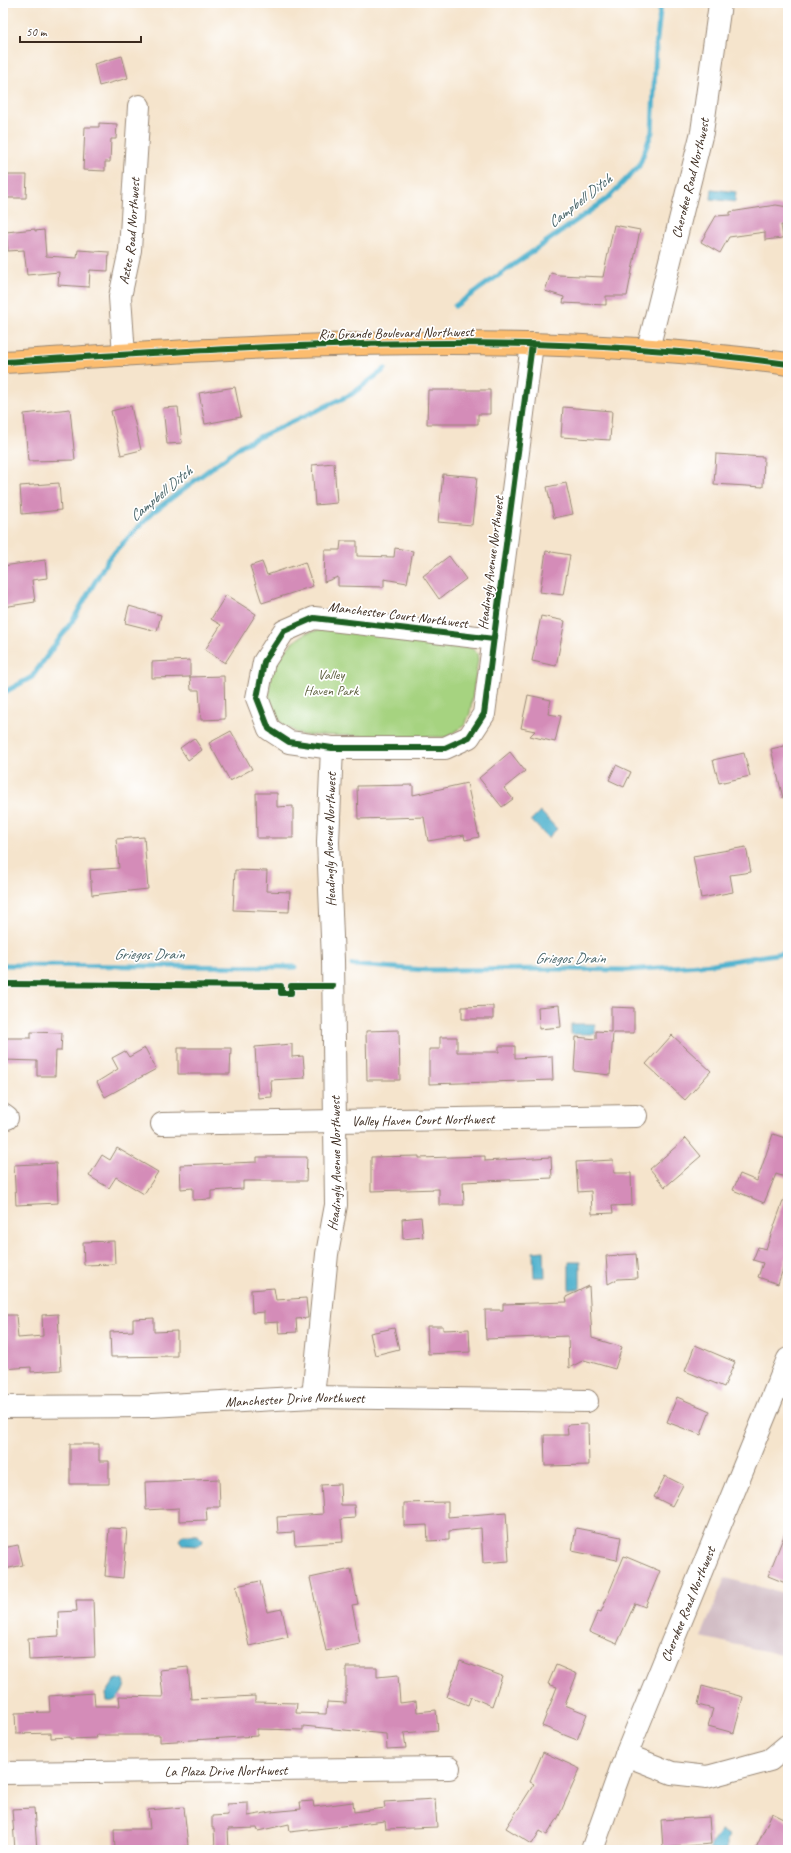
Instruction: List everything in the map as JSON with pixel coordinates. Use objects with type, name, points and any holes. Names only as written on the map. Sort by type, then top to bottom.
[{"type":"main road","name":"Rio Grande Boulevard Northwest","points":[[3,362],[264,347],[439,343],[532,344],[648,349],[788,364]]},
{"type":"street","name":"Cherokee Road Northwest","points":[[648,349],[702,132],[720,4]]},
{"type":"street","name":"Aztec Road Northwest","points":[[124,355],[120,297],[130,250],[139,106]]},
{"type":"street","name":"Headingly Avenue Northwest","points":[[313,1397],[327,1254],[336,1205],[333,960],[328,842],[332,748],[445,748],[469,737],[484,714],[532,344]]},
{"type":"street","name":"Manchester Court Northwest","points":[[332,748],[289,742],[269,729],[256,698],[264,662],[284,631],[314,618],[494,639]]},
{"type":"street","name":"Valley Haven Court Northwest","points":[[162,1124],[636,1116]]},
{"type":"street","name":"Cherokee Road Northwest","points":[[592,1850],[626,1755],[788,1359]]},
{"type":"street","name":"Manchester Drive Northwest","points":[[3,1407],[151,1406],[313,1397],[587,1401]]},
{"type":"street","points":[[626,1755],[672,1773],[707,1777],[770,1760],[788,1745]]},
{"type":"street","name":"La Plaza Drive Northwest","points":[[3,1773],[449,1768]]},
{"type":"shaded area","points":[[725,1578],[788,1594],[788,1656],[701,1637]]},
{"type":"green space","name":"Valley Haven Park","points":[[329,628],[470,647],[477,653],[478,659],[470,713],[465,725],[447,737],[301,735],[283,725],[275,714],[269,697],[271,669],[292,643],[306,633]]},
{"type":"water","points":[[712,189],[736,192],[735,202],[711,199]]},
{"type":"water","points":[[540,811],[557,829],[548,838],[531,820]]},
{"type":"water","points":[[571,1024],[595,1024],[595,1034],[571,1034]]},
{"type":"water","points":[[544,1251],[545,1277],[534,1277],[533,1252]]},
{"type":"water","points":[[569,1262],[580,1262],[580,1289],[569,1289]]},
{"type":"water","points":[[183,1535],[198,1535],[202,1540],[201,1544],[198,1546],[183,1545],[179,1540]]},
{"type":"water","points":[[115,1680],[123,1680],[125,1683],[123,1690],[116,1699],[113,1701],[107,1701],[106,1694]]},
{"type":"water","points":[[721,1831],[729,1835],[727,1840],[727,1850],[710,1849],[711,1844]]},
{"type":"building","points":[[122,56],[128,78],[99,86],[94,64]]},
{"type":"building","points":[[99,123],[117,124],[116,139],[111,139],[110,162],[105,162],[105,171],[83,170],[85,127],[99,127]]},
{"type":"building","points":[[3,175],[27,175],[26,198],[3,198]]},
{"type":"building","points":[[776,205],[788,207],[788,226],[781,225],[783,238],[765,240],[765,232],[729,237],[720,253],[701,242],[716,216],[730,215],[730,212]]},
{"type":"building","points":[[614,225],[640,230],[627,296],[606,296],[606,305],[563,303],[564,297],[545,291],[551,273],[558,275],[603,277]]},
{"type":"building","points":[[35,229],[35,231],[44,230],[46,256],[77,258],[78,250],[109,252],[108,271],[90,270],[89,287],[58,285],[59,272],[27,275],[24,250],[8,251],[6,232]]},
{"type":"building","points":[[235,387],[241,417],[205,424],[199,393]]},
{"type":"building","points":[[428,390],[490,390],[490,414],[478,414],[478,424],[427,424]]},
{"type":"building","points":[[131,406],[141,450],[121,455],[111,411]]},
{"type":"building","points":[[178,407],[182,443],[167,444],[163,408]]},
{"type":"building","points":[[563,407],[612,411],[610,440],[561,437]]},
{"type":"building","points":[[70,409],[75,460],[28,461],[24,414]]},
{"type":"building","points":[[716,454],[764,457],[763,487],[714,484]]},
{"type":"building","points":[[334,463],[337,503],[315,505],[312,465]]},
{"type":"building","points":[[443,474],[477,477],[472,525],[438,522]]},
{"type":"building","points":[[59,483],[61,510],[22,514],[20,486]]},
{"type":"building","points":[[566,483],[573,514],[554,518],[547,487]]},
{"type":"building","points":[[341,541],[357,541],[357,556],[394,557],[395,548],[413,551],[407,583],[384,579],[384,587],[338,586],[338,577],[324,582],[325,550],[340,550]]},
{"type":"building","points":[[546,551],[570,555],[563,595],[540,592]]},
{"type":"building","points":[[449,556],[466,579],[439,599],[423,576]]},
{"type":"building","points":[[45,560],[47,578],[32,580],[35,602],[3,607],[3,566]]},
{"type":"building","points":[[262,562],[267,575],[305,562],[313,586],[262,603],[250,566]]},
{"type":"building","points":[[226,595],[256,614],[225,663],[205,650],[221,625],[211,619]]},
{"type":"building","points":[[129,606],[161,615],[157,631],[125,623]]},
{"type":"building","points":[[541,616],[565,621],[556,666],[532,661]]},
{"type":"building","points":[[190,660],[190,677],[152,678],[152,662]]},
{"type":"building","points":[[224,676],[225,719],[201,720],[199,690],[191,690],[190,677]]},
{"type":"building","points":[[528,695],[551,700],[548,714],[561,716],[555,742],[530,736],[535,731],[521,728]]},
{"type":"building","points":[[231,731],[252,769],[230,781],[209,743]]},
{"type":"building","points":[[194,738],[202,750],[188,760],[180,748]]},
{"type":"building","points":[[788,745],[788,798],[783,798],[771,749]]},
{"type":"building","points":[[510,752],[525,771],[504,788],[513,799],[502,807],[479,778]]},
{"type":"building","points":[[744,753],[750,776],[719,783],[713,760]]},
{"type":"building","points":[[616,765],[631,772],[624,787],[609,780]]},
{"type":"building","points":[[467,783],[479,837],[465,840],[464,835],[428,841],[424,817],[358,819],[357,786],[413,785],[413,795]]},
{"type":"building","points":[[256,793],[277,793],[277,807],[293,806],[293,838],[257,838]]},
{"type":"building","points":[[144,837],[148,889],[92,895],[90,870],[119,868],[116,839]]},
{"type":"building","points":[[746,847],[751,872],[730,875],[733,892],[701,898],[693,856]]},
{"type":"building","points":[[235,870],[267,871],[266,891],[290,892],[289,912],[233,910]]},
{"type":"building","points":[[559,1005],[561,1027],[539,1029],[538,1007]]},
{"type":"building","points":[[493,1006],[493,1019],[462,1019],[462,1007]]},
{"type":"building","points":[[611,1007],[634,1008],[634,1033],[613,1033],[610,1075],[574,1071],[576,1037],[596,1039],[596,1031],[611,1032]]},
{"type":"building","points":[[399,1030],[400,1080],[367,1080],[366,1031]]},
{"type":"building","points":[[31,1032],[62,1033],[61,1051],[56,1051],[55,1076],[37,1076],[37,1061],[3,1060],[3,1038],[31,1038]]},
{"type":"building","points":[[672,1035],[711,1071],[685,1100],[646,1064]]},
{"type":"building","points":[[440,1037],[457,1037],[457,1052],[499,1052],[499,1046],[515,1046],[515,1058],[552,1056],[553,1080],[429,1084],[429,1049],[440,1049]]},
{"type":"building","points":[[292,1044],[292,1057],[303,1056],[305,1078],[271,1080],[272,1097],[258,1098],[255,1047]]},
{"type":"building","points":[[145,1048],[156,1069],[105,1097],[97,1082],[118,1069],[112,1058],[125,1051],[129,1057]]},
{"type":"building","points":[[178,1048],[231,1048],[230,1074],[178,1074]]},
{"type":"building","points":[[773,1134],[788,1139],[788,1178],[776,1174],[764,1203],[733,1190],[740,1174],[757,1181]]},
{"type":"building","points":[[686,1138],[701,1156],[665,1187],[650,1169]]},
{"type":"building","points":[[117,1148],[158,1172],[144,1194],[116,1177],[109,1188],[89,1176],[102,1155],[110,1160]]},
{"type":"building","points":[[419,1156],[419,1158],[485,1156],[485,1161],[551,1157],[552,1178],[463,1182],[464,1205],[439,1205],[439,1189],[371,1191],[371,1157]]},
{"type":"building","points":[[257,1157],[307,1157],[306,1181],[243,1181],[243,1189],[211,1191],[211,1199],[193,1200],[193,1188],[181,1189],[180,1165],[257,1162]]},
{"type":"building","points":[[613,1160],[614,1173],[631,1173],[632,1205],[612,1206],[613,1213],[592,1214],[591,1191],[578,1192],[576,1162]]},
{"type":"building","points":[[56,1163],[58,1203],[16,1205],[14,1165]]},
{"type":"building","points":[[786,1193],[788,1193],[788,1254],[778,1284],[758,1277],[763,1263],[753,1260],[758,1247],[766,1249]]},
{"type":"building","points":[[421,1217],[423,1237],[403,1239],[402,1219]]},
{"type":"building","points":[[114,1241],[115,1264],[84,1265],[83,1242]]},
{"type":"building","points":[[636,1254],[638,1278],[618,1279],[608,1284],[606,1256]]},
{"type":"building","points":[[589,1286],[592,1338],[622,1347],[615,1369],[584,1360],[569,1368],[568,1336],[486,1339],[485,1310],[503,1310],[503,1304],[567,1302],[566,1297]]},
{"type":"building","points":[[274,1288],[276,1300],[306,1298],[308,1318],[296,1319],[297,1332],[279,1333],[278,1322],[264,1323],[264,1312],[252,1313],[251,1290]]},
{"type":"building","points":[[58,1314],[61,1370],[31,1372],[31,1367],[3,1369],[3,1315],[16,1315],[18,1338],[43,1336],[42,1315]]},
{"type":"building","points":[[154,1318],[154,1332],[177,1331],[177,1356],[111,1357],[110,1332],[133,1331],[133,1319]]},
{"type":"building","points":[[427,1326],[443,1326],[443,1330],[469,1329],[470,1352],[428,1354]]},
{"type":"building","points":[[394,1328],[399,1349],[375,1355],[370,1333]]},
{"type":"building","points":[[695,1345],[735,1362],[724,1387],[685,1371]]},
{"type":"building","points":[[677,1397],[710,1411],[701,1435],[667,1422]]},
{"type":"building","points":[[588,1424],[589,1465],[545,1466],[544,1435],[568,1435],[567,1425]]},
{"type":"building","points":[[70,1444],[99,1444],[99,1461],[109,1461],[109,1484],[70,1484]]},
{"type":"building","points":[[665,1476],[683,1485],[672,1506],[654,1497]]},
{"type":"building","points":[[219,1479],[220,1507],[206,1507],[207,1520],[179,1521],[179,1508],[146,1510],[145,1482]]},
{"type":"building","points":[[340,1484],[341,1505],[354,1505],[355,1518],[341,1519],[343,1542],[295,1545],[294,1532],[278,1533],[277,1517],[323,1514],[321,1485]]},
{"type":"building","points":[[448,1502],[448,1517],[506,1512],[509,1561],[483,1563],[481,1528],[449,1531],[449,1540],[428,1541],[427,1525],[404,1526],[404,1503]]},
{"type":"building","points":[[109,1528],[127,1529],[123,1578],[105,1576]]},
{"type":"building","points":[[576,1528],[621,1537],[617,1560],[572,1551]]},
{"type":"building","points":[[788,1528],[788,1584],[768,1576]]},
{"type":"building","points":[[18,1545],[23,1565],[5,1569],[3,1548]]},
{"type":"building","points":[[624,1556],[660,1571],[645,1607],[635,1603],[617,1644],[589,1632],[598,1611],[601,1612]]},
{"type":"building","points":[[351,1569],[358,1604],[352,1605],[360,1644],[326,1651],[310,1578]]},
{"type":"building","points":[[260,1581],[267,1612],[282,1609],[288,1637],[249,1646],[236,1586]]},
{"type":"building","points":[[76,1600],[93,1600],[95,1657],[29,1660],[28,1638],[59,1636],[58,1612],[77,1611]]},
{"type":"building","points":[[460,1661],[502,1676],[492,1706],[471,1697],[468,1705],[447,1697]]},
{"type":"building","points":[[556,1665],[577,1674],[565,1705],[587,1714],[577,1740],[542,1726],[557,1687],[548,1684]]},
{"type":"building","points":[[188,1667],[191,1699],[255,1696],[255,1702],[297,1703],[296,1713],[326,1714],[327,1702],[346,1703],[346,1667],[377,1667],[377,1677],[398,1675],[400,1703],[416,1701],[417,1712],[436,1710],[438,1730],[404,1733],[406,1748],[387,1749],[386,1734],[303,1726],[303,1730],[257,1729],[257,1736],[160,1742],[160,1735],[96,1735],[97,1738],[70,1739],[70,1737],[51,1738],[51,1733],[16,1734],[15,1713],[50,1712],[49,1696],[94,1693],[95,1706],[120,1706],[119,1696],[163,1697],[160,1670]]},
{"type":"building","points":[[702,1686],[743,1697],[734,1733],[708,1726],[713,1709],[698,1705]]},
{"type":"building","points":[[543,1752],[580,1769],[558,1818],[547,1835],[540,1831],[532,1844],[506,1828],[534,1784],[530,1782]]},
{"type":"building","points":[[435,1799],[437,1827],[386,1829],[385,1821],[290,1832],[289,1824],[258,1831],[257,1828],[228,1829],[229,1850],[215,1850],[212,1816],[228,1815],[227,1804],[248,1803],[248,1816],[301,1809],[300,1802],[313,1801],[314,1807],[353,1802],[354,1812],[385,1808],[384,1802]]},
{"type":"building","points":[[184,1807],[188,1846],[140,1850],[115,1850],[114,1829],[150,1829],[148,1810]]},
{"type":"building","points":[[34,1808],[37,1850],[15,1850],[12,1809]]},
{"type":"building","points":[[772,1813],[788,1821],[788,1850],[755,1850]]},
{"type":"building","points":[[709,1817],[711,1844],[663,1848],[661,1820]]},
{"type":"waterway","name":"Campbell Ditch","points":[[455,306],[607,199],[639,166],[652,132],[656,47],[661,3]]},
{"type":"waterway","name":"Campbell Ditch","points":[[3,693],[32,677],[73,620],[108,559],[153,512],[242,445],[352,394],[385,369]]},
{"type":"waterway","name":"Griegos Drain","points":[[352,965],[425,970],[628,970],[713,964],[788,952]]},
{"type":"waterway","name":"Griegos Drain","points":[[3,965],[295,967]]},
{"type":"cycle path","points":[[3,362],[199,350],[298,346],[494,343],[592,346],[690,353],[788,364]]},
{"type":"cycle path","points":[[494,639],[314,618],[284,631],[264,662],[257,698],[269,729],[289,742],[332,748],[445,748],[469,737],[484,714],[532,344]]},
{"type":"cycle path","points":[[3,984],[281,986],[281,993],[291,993],[291,986],[333,986]]}]
